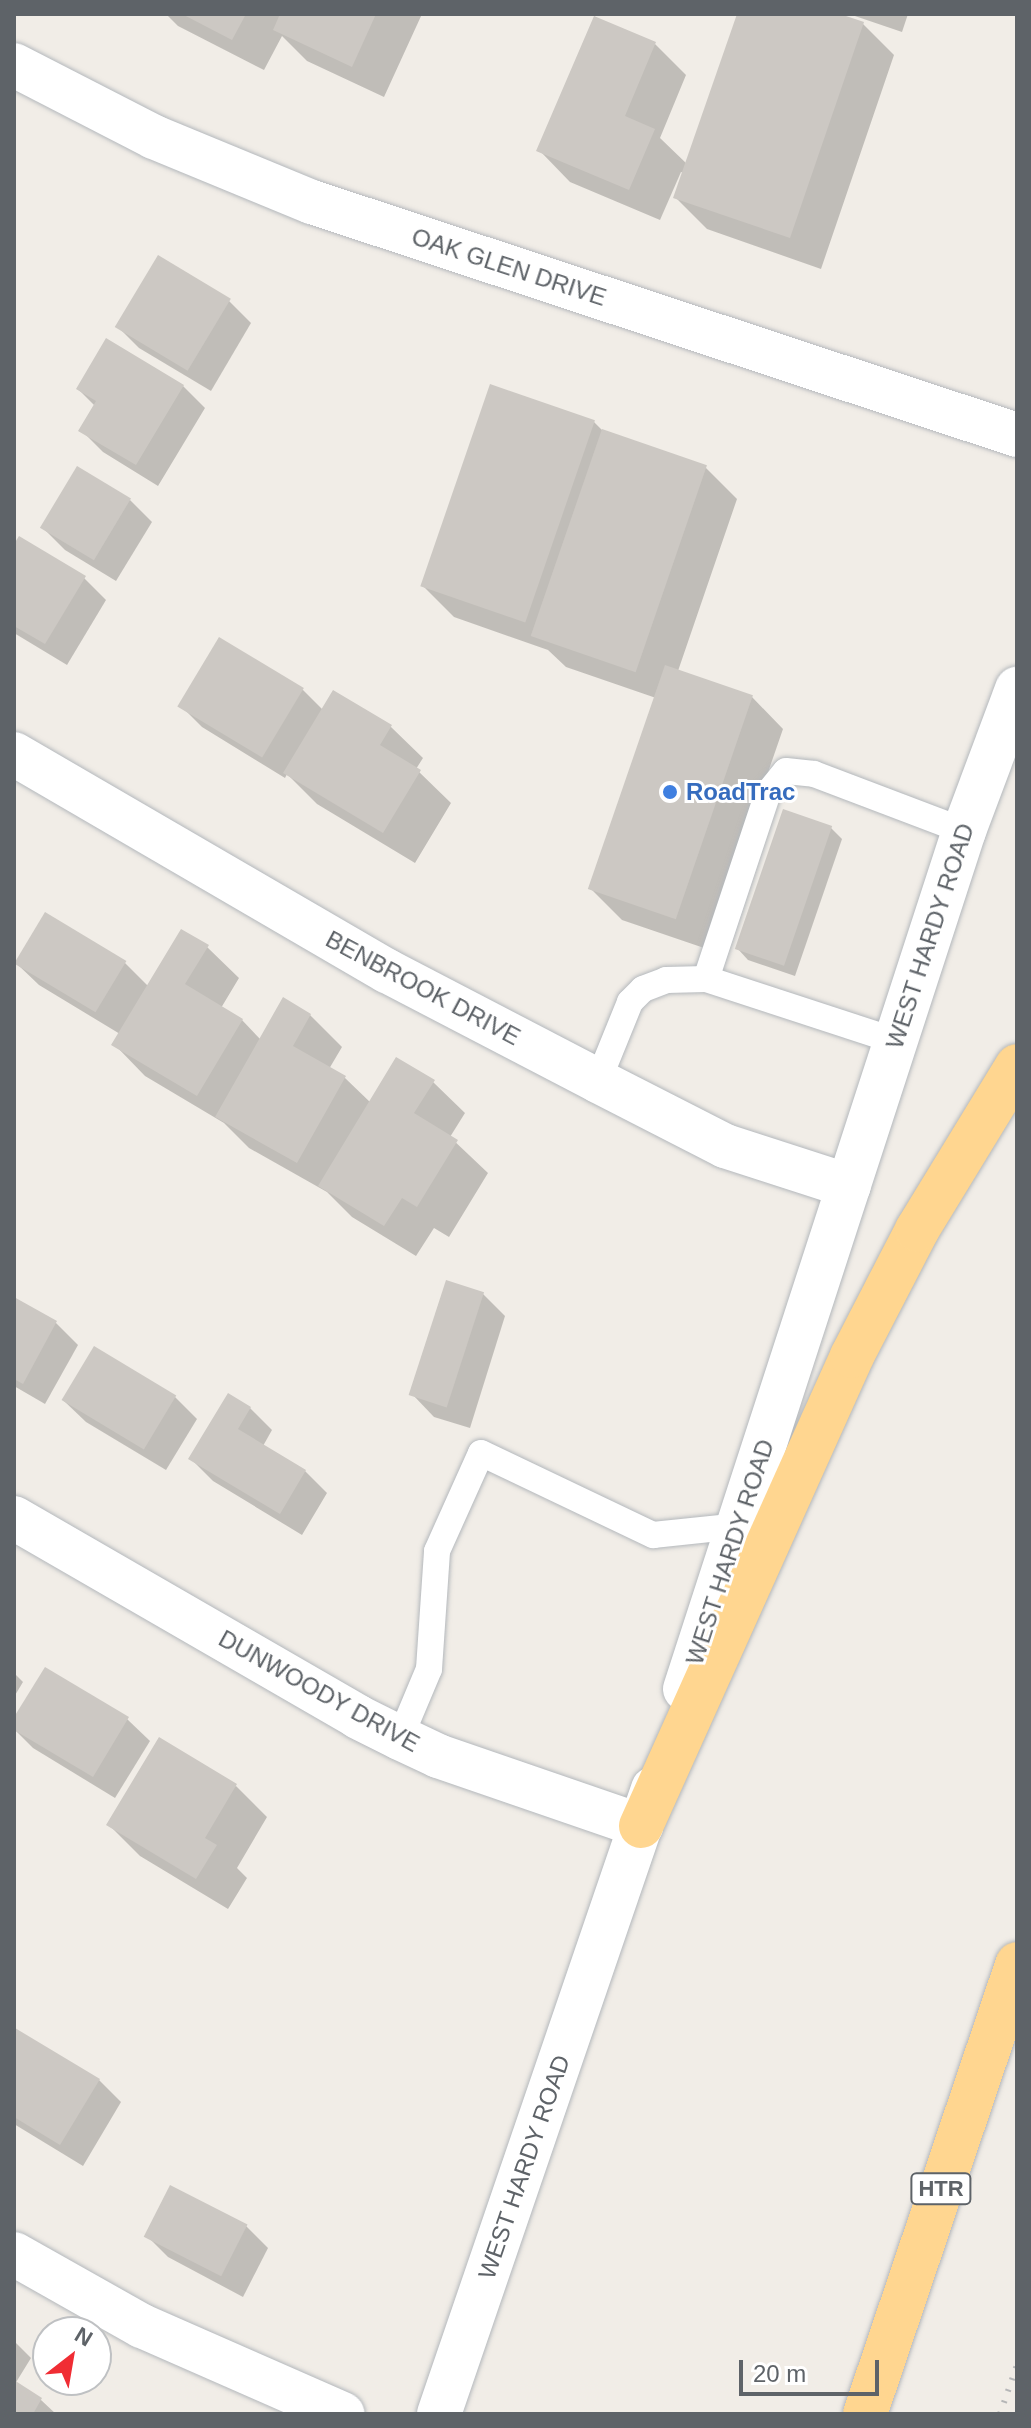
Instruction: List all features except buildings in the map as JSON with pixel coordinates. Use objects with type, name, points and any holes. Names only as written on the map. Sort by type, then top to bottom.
[{"type":"highway","points":[[641,1826],[852,1356],[917,1230],[1017,1066]]},
{"type":"highway","name":"HTR","points":[[865,2414],[1017,1964]]},
{"type":"street","name":"OAK GLEN DRIVE","points":[[14,65],[154,137],[312,202],[1017,435]]},
{"type":"street","name":"WEST HARDY ROAD","points":[[439,2414],[641,1826],[964,831],[1017,689]]},
{"type":"street","name":"BENBROOK DRIVE","points":[[14,754],[387,971],[598,1081],[725,1146],[849,1186]]},
{"type":"street","name":"DUNWOODY DRIVE","points":[[14,1518],[400,1738],[438,1756],[641,1826]]},
{"type":"street","points":[[14,2254],[142,2326],[342,2414]]},
{"type":"lane","points":[[706,979],[768,793],[786,771],[814,774],[964,831]]},
{"type":"lane","points":[[598,1081],[630,1002],[643,989],[666,980],[706,979],[896,1041]]},
{"type":"lane","points":[[400,1738],[429,1669],[437,1551],[481,1453],[653,1535],[738,1526]]},
{"type":"railway","points":[[1000,2414],[1017,2365]]},
{"type":"place","name":"RoadTrac","points":[[670,792]]}]
